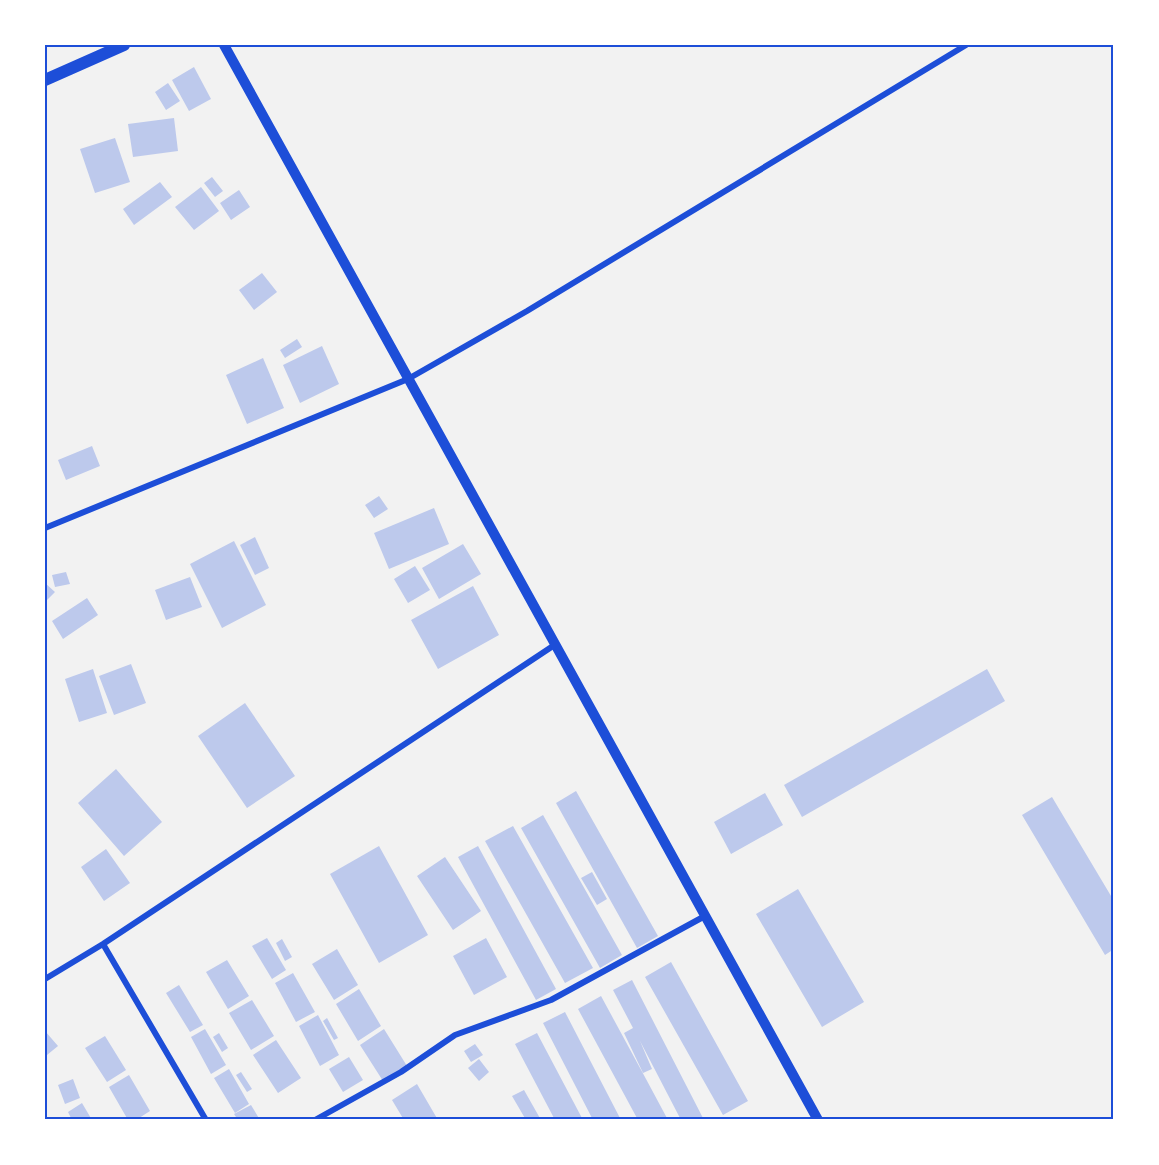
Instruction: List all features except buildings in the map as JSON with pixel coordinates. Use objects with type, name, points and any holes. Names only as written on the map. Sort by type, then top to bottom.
[{"type":"main road","points":[[45,80],[124,45]]},
{"type":"street","points":[[224,45],[818,1120]]},
{"type":"street","points":[[45,528],[408,379],[527,311],[966,45]]},
{"type":"street","points":[[45,979],[103,944],[556,644]]},
{"type":"street","points":[[315,1120],[401,1072],[455,1035],[551,1000],[705,916]]},
{"type":"street","points":[[103,944],[206,1120]]}]
